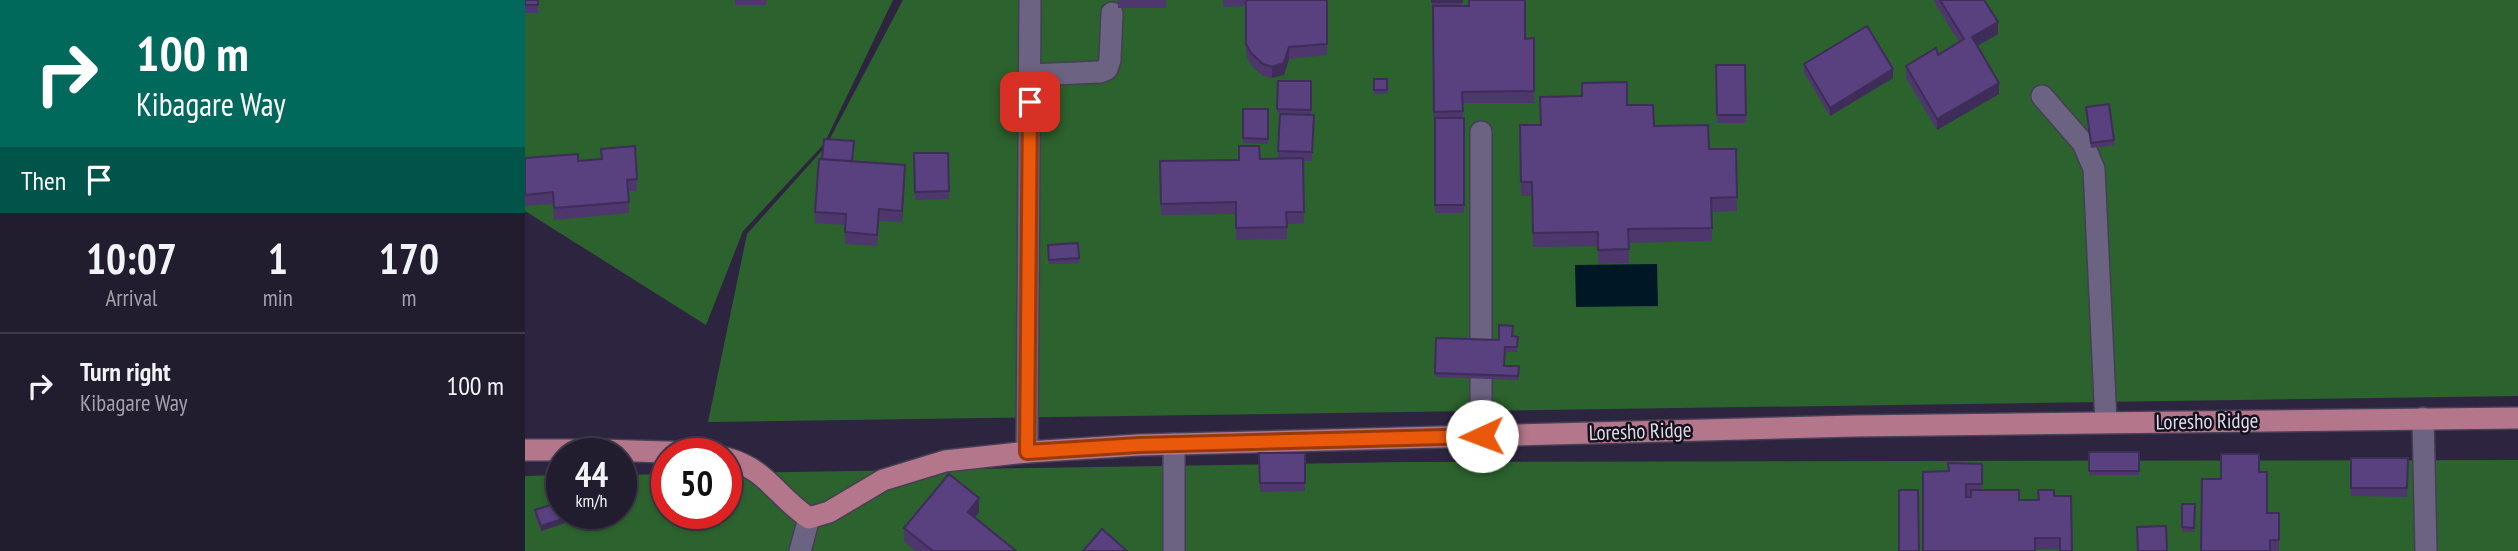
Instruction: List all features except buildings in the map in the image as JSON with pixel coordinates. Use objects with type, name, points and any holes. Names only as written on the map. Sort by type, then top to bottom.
[{"type":"main road","name":"Loresho Ridge","points":[[809,518],[829,512],[883,480],[915,469],[945,461],[1027,452],[1174,444],[1869,425],[2518,418]]},
{"type":"main road","points":[[525,450],[651,452]]},
{"type":"main road","points":[[742,462],[758,471],[791,506],[809,518]]},
{"type":"street","points":[[1027,452],[1030,0]]},
{"type":"street","points":[[1030,75],[1100,72],[1107,69],[1110,60],[1112,13]]},
{"type":"street","points":[[2042,96],[2083,143],[2094,169],[2106,422]]},
{"type":"street","points":[[1481,132],[1482,436]]},
{"type":"street","points":[[2423,418],[2426,551]]},
{"type":"street","points":[[1174,444],[1174,551]]},
{"type":"street","points":[[800,551],[809,518]]},
{"type":"green space","points":[[525,0],[893,0],[824,144],[743,231],[706,325],[525,211]]},
{"type":"green space","points":[[903,0],[2518,0],[2518,396],[708,422],[747,234],[826,146]]},
{"type":"green space","points":[[2518,460],[2518,551],[525,551],[525,476],[546,475],[546,529],[637,529],[637,475],[651,474],[651,529],[742,529],[742,473],[1405,462]]},
{"type":"water","points":[[1657,264],[1658,306],[1576,307],[1575,265]]},
{"type":"route","points":[[1030,102],[1027,452],[1139,445],[1482,436]]}]
